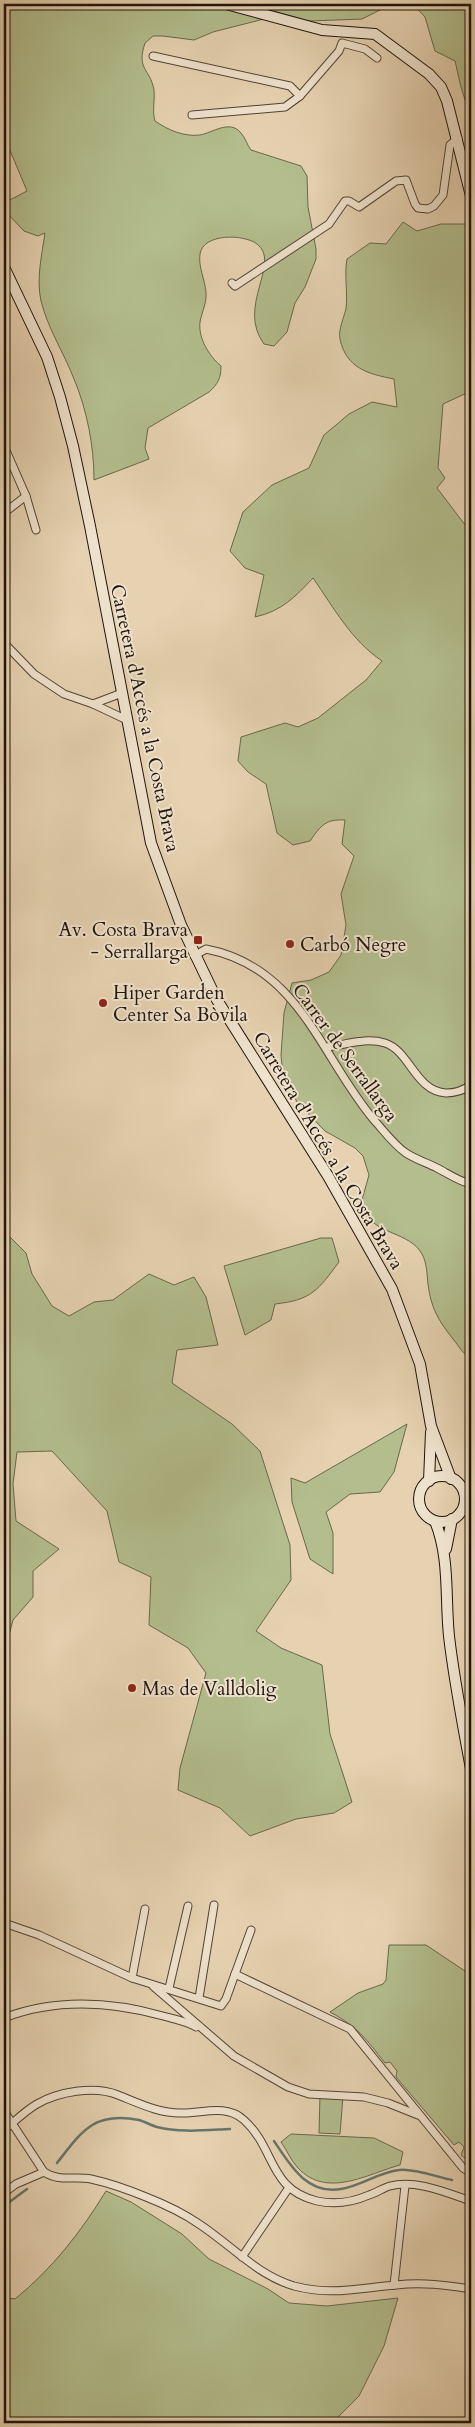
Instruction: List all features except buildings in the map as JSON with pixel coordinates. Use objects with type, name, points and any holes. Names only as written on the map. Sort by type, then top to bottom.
[{"type":"main road","points":[[226,4],[293,24],[322,30],[375,34],[428,74],[441,87],[458,138],[471,196]]},
{"type":"main road","points":[[342,43],[345,32]]},
{"type":"main road","name":"Carretera d'Accés a la Costa Brava","points":[[4,267],[47,357],[75,454],[151,843],[194,956],[217,1000],[358,1226],[392,1289],[420,1364],[432,1426],[451,1479]]},
{"type":"main road","name":"Carretera d'Accés a la Costa Brava","points":[[428,1481],[432,1426]]},
{"type":"main road","points":[[438,1477],[451,1479],[467,1495],[467,1507],[452,1519],[436,1521],[426,1515],[419,1502],[421,1490],[428,1481],[438,1477]]},
{"type":"main road","points":[[445,1554],[452,1519]]},
{"type":"main road","points":[[436,1521],[445,1554],[449,1634],[460,1711],[471,1769]]},
{"type":"street","points":[[192,115],[285,107],[300,96],[339,51],[342,43],[365,49],[377,58]]},
{"type":"street","points":[[153,56],[290,86],[300,96]]},
{"type":"street","points":[[232,283],[235,286],[329,224],[345,201],[350,201],[359,207],[396,181],[406,180],[418,208],[428,209],[434,206],[443,195],[450,145],[458,138]]},
{"type":"street","points":[[5,451],[26,496],[36,530]]},
{"type":"street","points":[[4,513],[26,496]]},
{"type":"street","points":[[4,643],[34,674],[64,694],[93,704],[128,720]]},
{"type":"street","points":[[93,704],[122,693]]},
{"type":"street","name":"Carrer de Serrallarga","points":[[194,956],[206,949],[213,950],[228,954],[257,968],[290,997],[327,1047],[360,1103],[388,1136],[405,1152],[471,1184]]},
{"type":"street","points":[[327,1047],[367,1040],[386,1043],[397,1051],[421,1080],[436,1092],[452,1093],[466,1089],[471,1085]]},
{"type":"street","points":[[199,1998],[214,1905]]},
{"type":"street","points":[[169,1988],[188,1906]]},
{"type":"street","points":[[132,1978],[145,1909]]},
{"type":"street","points":[[4,1923],[39,1935],[132,1978],[169,1988],[221,2006],[226,1999],[251,1930]]},
{"type":"street","points":[[235,1974],[350,2029],[419,2116],[463,2168],[471,2172]]},
{"type":"street","points":[[151,1984],[234,2056],[288,2087],[309,2094],[364,2097],[388,2103],[419,2116]]},
{"type":"street","points":[[4,2018],[45,2006],[79,2002],[154,2013],[190,2023],[207,2033]]},
{"type":"street","points":[[4,2130],[37,2104],[65,2093],[90,2091],[115,2094],[160,2110],[182,2114],[222,2110],[243,2119],[263,2141],[273,2167],[288,2189],[317,2201],[343,2203],[391,2186],[421,2186],[471,2201]]},
{"type":"street","points":[[4,2111],[44,2172],[52,2178],[90,2179],[145,2196],[171,2208],[200,2225],[271,2276],[294,2286],[322,2291],[353,2291],[394,2285],[439,2283],[471,2289]]},
{"type":"street","points":[[4,2193],[16,2184],[44,2172]]},
{"type":"street","points":[[394,2285],[405,2186]]},
{"type":"street","points":[[242,2257],[288,2189]]},
{"type":"green space","points":[[4,4],[392,4],[362,19],[284,22],[264,19],[213,32],[194,40],[153,36],[145,43],[142,59],[154,90],[155,121],[171,130],[188,135],[200,135],[221,128],[232,127],[241,133],[251,150],[301,166],[307,176],[308,207],[316,249],[316,259],[305,287],[295,303],[287,332],[274,346],[264,344],[257,330],[255,315],[256,301],[265,262],[263,252],[257,244],[243,238],[225,237],[208,242],[200,254],[206,296],[200,328],[205,346],[221,366],[218,380],[209,392],[148,428],[145,448],[149,459],[94,480],[91,441],[83,403],[41,301],[39,275],[45,233],[38,236],[24,231],[4,210],[4,203],[27,191],[4,136]]},
{"type":"green space","points":[[413,4],[471,4],[471,119],[455,61],[435,51],[425,17]]},
{"type":"green space","points":[[471,220],[471,391],[443,404],[438,468],[445,478],[437,488],[469,530],[471,530],[471,1357],[461,1350],[436,1313],[431,1300],[424,1258],[417,1247],[410,1241],[376,1224],[362,1210],[362,1200],[369,1175],[363,1156],[355,1148],[325,1131],[297,1102],[283,1075],[281,1055],[284,1013],[292,983],[311,980],[329,972],[341,955],[346,925],[341,894],[354,856],[342,844],[345,820],[328,822],[317,831],[310,841],[293,845],[277,833],[266,784],[248,772],[238,761],[241,737],[285,723],[298,727],[318,718],[366,680],[382,661],[371,653],[352,633],[313,578],[294,597],[280,607],[255,617],[264,575],[245,568],[230,551],[243,512],[272,485],[309,468],[324,435],[349,414],[372,402],[397,407],[394,379],[375,375],[360,368],[347,357],[343,349],[340,339],[340,328],[346,309],[347,259],[370,243],[386,244],[403,222],[417,231],[441,224],[466,224]]},
{"type":"green space","points":[[9,1236],[26,1253],[32,1274],[52,1306],[69,1316],[94,1302],[113,1300],[149,1274],[174,1285],[194,1277],[206,1297],[218,1345],[177,1350],[172,1383],[232,1424],[260,1451],[290,1545],[291,1580],[256,1631],[281,1648],[322,1665],[330,1734],[352,1802],[334,1813],[296,1819],[250,1836],[220,1808],[178,1790],[180,1768],[206,1673],[188,1648],[149,1625],[151,1577],[119,1562],[107,1511],[52,1451],[17,1452],[13,1484],[16,1521],[59,1549],[33,1571],[33,1597],[13,1620],[4,1654],[4,1239]]},
{"type":"green space","points":[[321,1238],[332,1238],[339,1262],[332,1272],[319,1287],[306,1296],[298,1300],[275,1304],[271,1320],[245,1335],[224,1266]]},
{"type":"green space","points":[[407,1424],[394,1472],[380,1492],[350,1494],[326,1512],[333,1533],[333,1574],[310,1559],[292,1502],[291,1478],[305,1483]]},
{"type":"green space","points":[[389,1945],[426,1945],[471,1975],[471,2163],[461,2155],[464,2147],[459,2142],[454,2145],[396,2077],[397,2071],[390,2062],[385,2063],[361,2034],[330,2012],[358,1993],[383,1984],[386,1980]]},
{"type":"green space","points":[[320,2095],[343,2096],[340,2134],[319,2133]]},
{"type":"green space","points":[[291,2134],[374,2138],[403,2152],[400,2165],[348,2182],[322,2182],[309,2177],[291,2159],[281,2142]]},
{"type":"green space","points":[[106,2191],[131,2202],[182,2234],[209,2259],[268,2289],[289,2303],[327,2306],[398,2298],[384,2346],[359,2396],[332,2423],[123,2423],[96,2418],[94,2423],[4,2423],[4,2297],[15,2299],[41,2275],[76,2235]]},
{"type":"waterway","points":[[57,2163],[90,2126],[111,2118],[139,2120],[157,2127],[175,2130],[230,2129]]},
{"type":"waterway","points":[[274,2141],[301,2176],[309,2183],[329,2190],[356,2185],[384,2173],[399,2170],[418,2171],[452,2180]]},
{"type":"waterway","points":[[4,2206],[27,2189]]},
{"type":"place","name":"Av. Costa Brava - Serrallarga","points":[[198,940]]},
{"type":"place","name":"Carbó Negre","points":[[290,944]]},
{"type":"place","name":"Hiper Garden Center Sa Bòvila","points":[[103,1003]]},
{"type":"place","name":"Mas de Valldolig","points":[[132,1688]]}]
